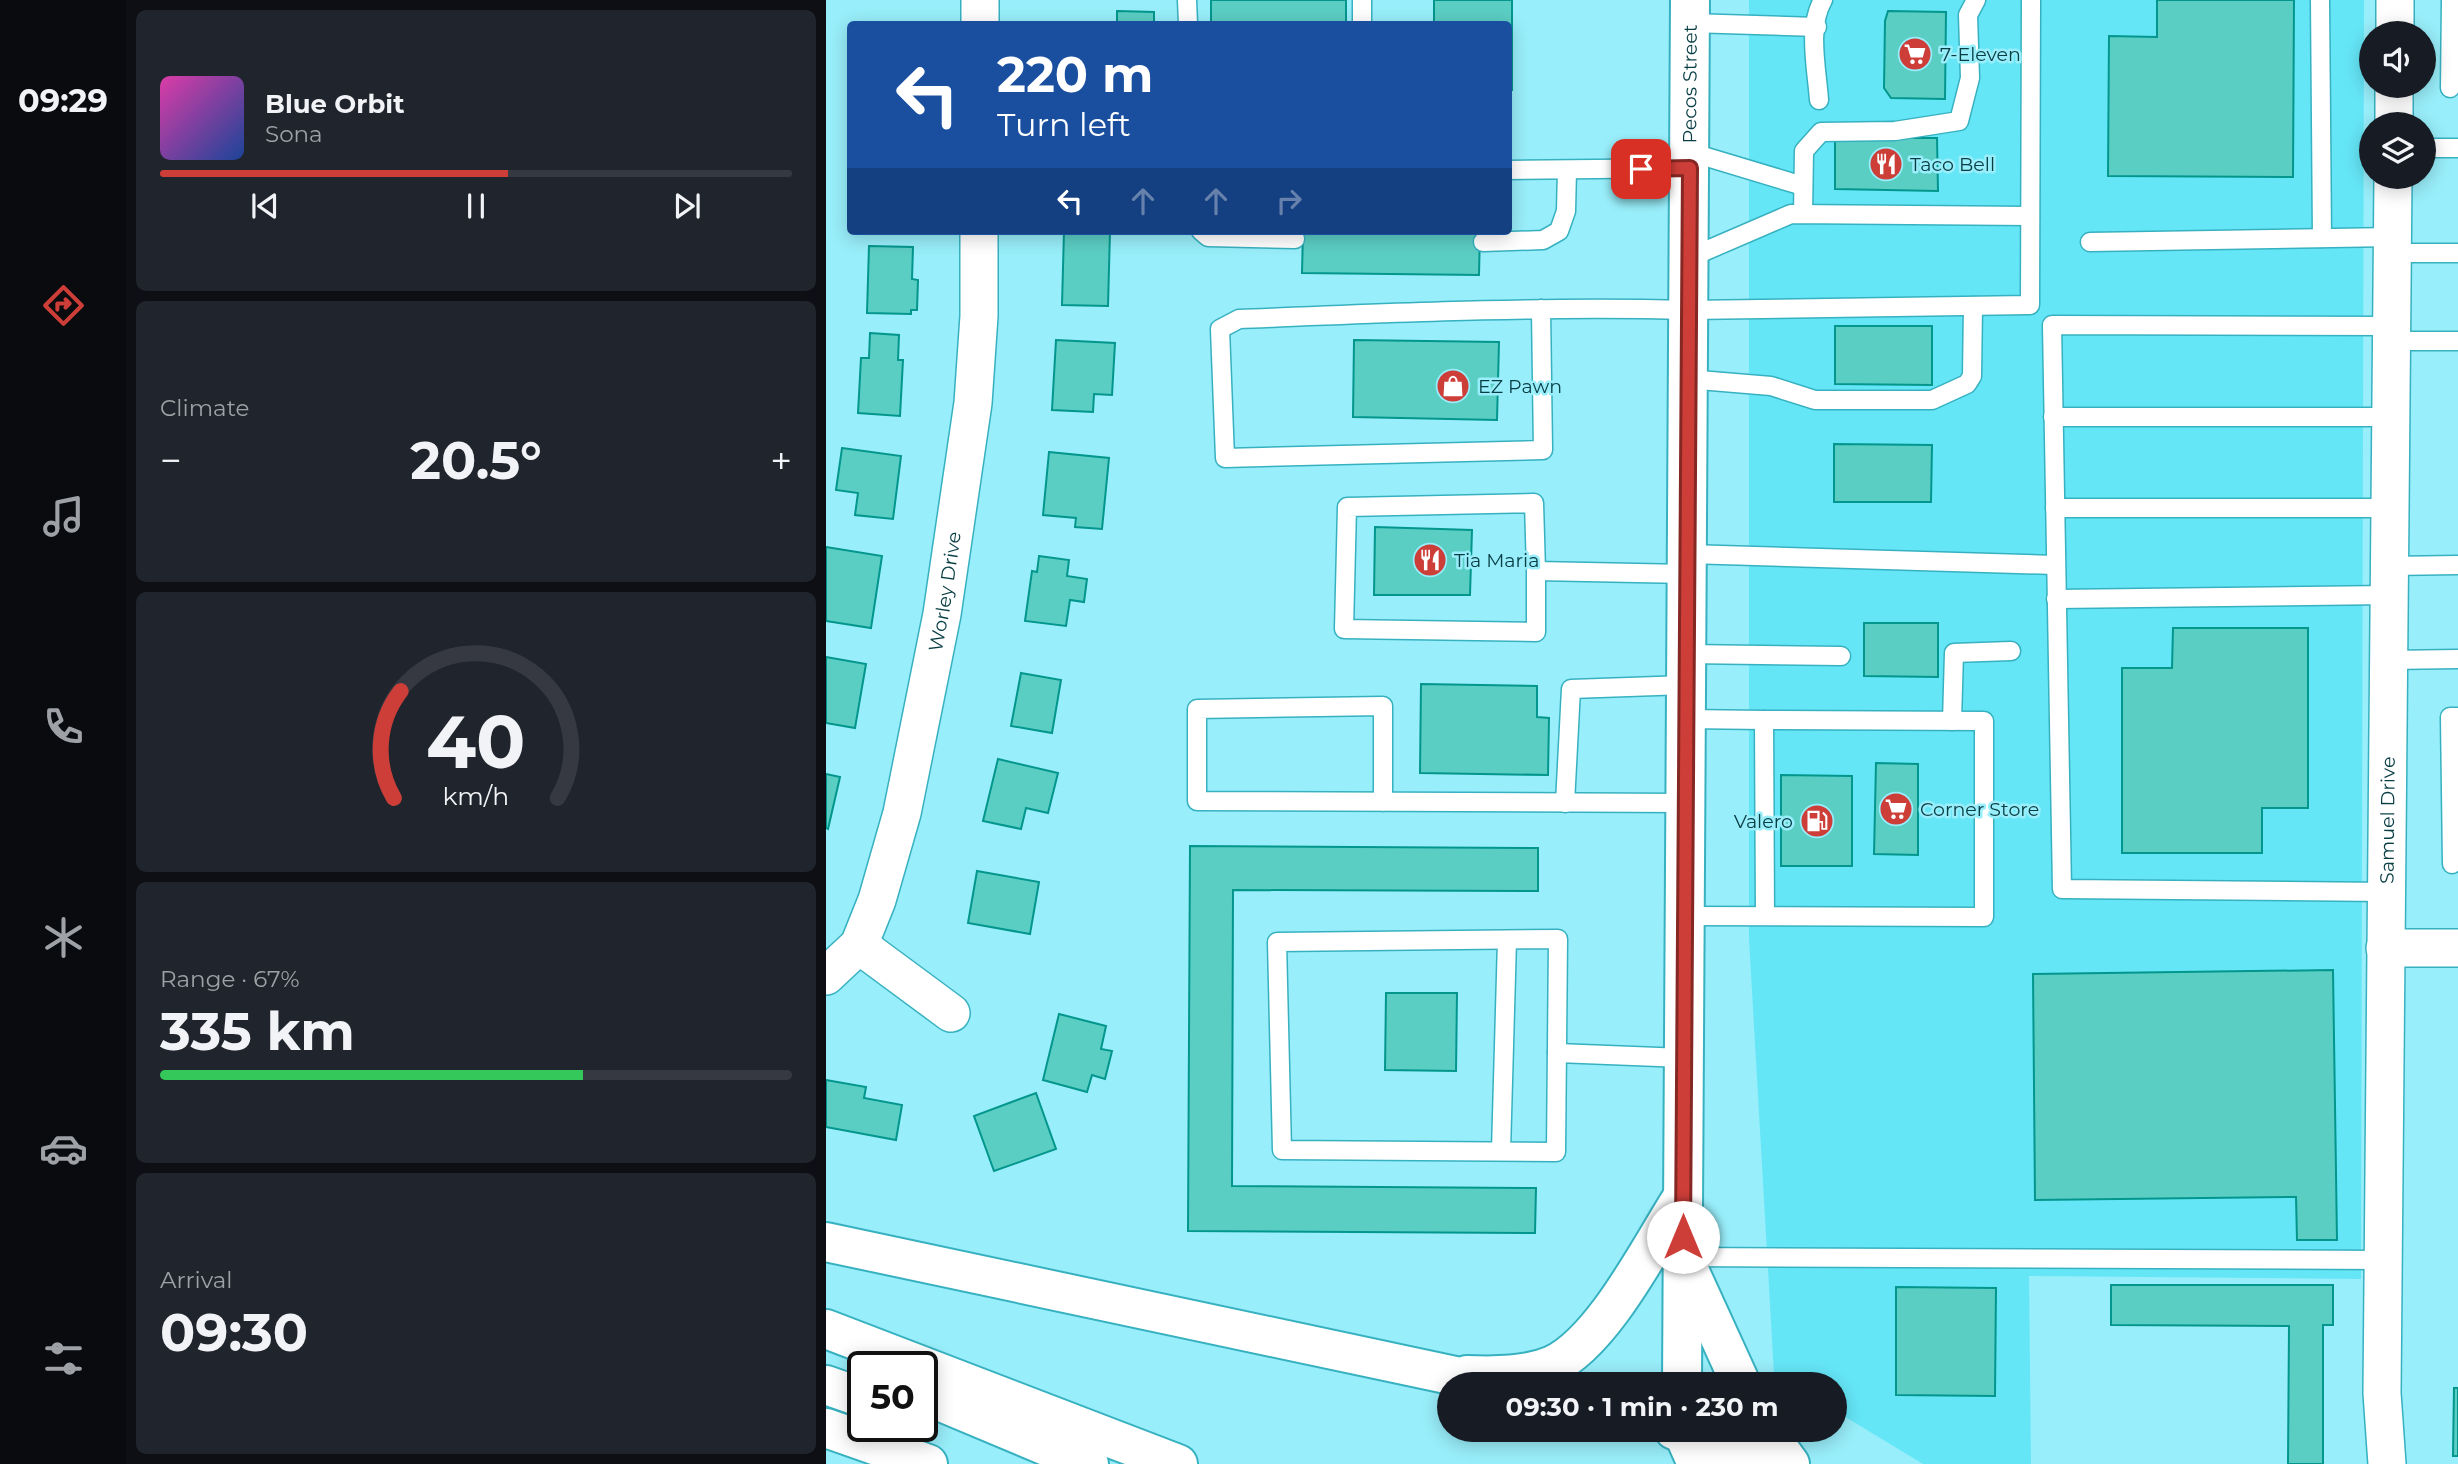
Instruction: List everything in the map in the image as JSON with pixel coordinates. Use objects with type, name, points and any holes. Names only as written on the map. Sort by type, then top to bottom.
[{"type":"main road","name":"Pecos Street","points":[[1682,1372],[1690,11]]},
{"type":"main road","points":[[1522,1372],[1552,1365],[1580,1347],[1605,1317],[1684,1195]]},
{"type":"main road","points":[[826,1242],[1442,1372]]},
{"type":"main road","points":[[1683,1257],[1736,1372]]},
{"type":"main road","points":[[826,1329],[1178,1464]]},
{"type":"main road","points":[[826,1352],[847,1361]]},
{"type":"main road","points":[[826,1385],[847,1392]]},
{"type":"main road","points":[[938,1401],[1079,1460]]},
{"type":"main road","points":[[938,1424],[981,1439],[1079,1460]]},
{"type":"main road","points":[[826,1428],[928,1464]]},
{"type":"main road","points":[[1663,1464],[1681,1442]]},
{"type":"main road","points":[[1694,1442],[1767,1464]]},
{"type":"main road","points":[[1774,1442],[1790,1464]]},
{"type":"street","points":[[980,0],[980,21]]},
{"type":"street","points":[[2395,0],[2395,21]]},
{"type":"street","name":"Samuel Drive","points":[[2386,1464],[2382,1393],[2393,189]]},
{"type":"street","name":"Worley Drive","points":[[826,976],[859,945],[877,901],[902,813],[942,614],[973,403],[979,316],[979,235]]},
{"type":"street","points":[[859,945],[951,1013]]},
{"type":"street","points":[[2385,948],[2458,948]]},
{"type":"lane","points":[[1187,0],[1188,21]]},
{"type":"lane","points":[[1362,0],[1362,21]]},
{"type":"lane","points":[[1819,100],[1814,42],[1819,7],[1824,0]]},
{"type":"lane","points":[[1802,214],[1804,151],[1821,132],[1895,131],[1959,121],[1970,78],[1968,15],[1976,0]]},
{"type":"lane","points":[[1541,309],[1543,450],[1225,458],[1220,329],[1239,318],[1541,309],[1688,310],[2030,304],[2031,0]]},
{"type":"lane","points":[[2320,0],[2322,238]]},
{"type":"lane","points":[[2450,88],[2451,0]]},
{"type":"lane","points":[[1690,11],[1817,27]]},
{"type":"lane","points":[[2436,148],[2458,148]]},
{"type":"lane","points":[[1512,170],[1567,170],[1690,160],[1803,186]]},
{"type":"lane","points":[[1483,242],[1543,240],[1559,231],[1566,211],[1567,170]]},
{"type":"lane","points":[[1689,258],[1791,214],[2030,216]]},
{"type":"lane","points":[[1206,235],[1295,239]]},
{"type":"lane","points":[[2090,242],[2322,238],[2458,253]]},
{"type":"lane","points":[[1687,379],[1771,386],[1815,400],[1932,400],[1967,384],[1972,376],[1973,306]]},
{"type":"lane","points":[[2386,892],[2062,889],[2052,325],[2392,334],[2458,341]]},
{"type":"lane","points":[[2053,417],[2391,417]]},
{"type":"lane","points":[[1534,503],[1536,571],[1536,632],[1344,629],[1347,507],[1534,503]]},
{"type":"lane","points":[[2054,508],[2390,508]]},
{"type":"lane","points":[[1536,571],[1687,564],[2055,565]]},
{"type":"lane","points":[[2056,599],[2389,580],[2458,565]]},
{"type":"lane","points":[[1952,721],[1954,653],[2011,651]]},
{"type":"lane","points":[[1565,803],[1570,690],[1686,686],[1841,656]]},
{"type":"lane","points":[[2388,660],[2458,659]]},
{"type":"lane","points":[[1685,916],[1983,917],[1983,721],[1764,720],[1686,686]]},
{"type":"lane","points":[[1382,802],[1382,706],[1197,709],[1197,802],[1685,803]]},
{"type":"lane","points":[[2452,864],[2450,718],[2458,717]]},
{"type":"lane","points":[[1764,720],[1765,916]]},
{"type":"lane","points":[[1558,939],[1557,1053],[1556,1152],[1282,1150],[1278,943],[1558,939]]},
{"type":"lane","points":[[1501,1151],[1507,940]]},
{"type":"lane","points":[[1557,1053],[1684,1058]]},
{"type":"lane","points":[[1683,1257],[2383,1260]]},
{"type":"shaded area","points":[[1749,0],[2364,0],[2364,21],[2359,21],[2359,98],[2364,98],[2364,112],[2359,112],[2359,189],[2364,189],[2361,1279],[2029,1276],[2031,1464],[1923,1464],[1847,1418],[1847,1372],[1774,1372],[1749,939]]},
{"type":"building","points":[[1211,0],[1346,0],[1346,21],[1211,21]]},
{"type":"building","points":[[1434,0],[1512,0],[1512,21],[1434,21]]},
{"type":"building","points":[[2157,0],[2294,0],[2293,177],[2108,176],[2109,36],[2157,37]]},
{"type":"building","points":[[1117,11],[1154,12],[1154,21],[1117,21]]},
{"type":"building","name":"7-Eleven","points":[[1888,11],[1946,12],[1945,99],[1891,98],[1884,88],[1885,21]]},
{"type":"building","name":"Taco Bell","points":[[1835,138],[1937,138],[1938,191],[1835,189]]},
{"type":"building","points":[[1064,235],[1110,235],[1108,306],[1062,305]]},
{"type":"building","points":[[1303,235],[1480,235],[1479,275],[1302,273]]},
{"type":"building","points":[[869,246],[913,247],[912,279],[918,280],[917,310],[911,310],[911,314],[867,313]]},
{"type":"building","points":[[1835,326],[1932,326],[1932,385],[1835,384]]},
{"type":"building","points":[[870,333],[899,335],[898,360],[903,360],[900,416],[858,413],[861,358],[869,358]]},
{"type":"building","points":[[1056,340],[1115,343],[1112,395],[1094,394],[1093,412],[1052,410]]},
{"type":"building","points":[[1354,340],[1499,342],[1497,420],[1353,417]]},
{"type":"building","points":[[1834,444],[1932,445],[1931,502],[1834,502]]},
{"type":"building","points":[[842,448],[901,456],[893,519],[855,515],[858,493],[836,490]]},
{"type":"building","points":[[1049,452],[1109,458],[1102,529],[1075,527],[1076,518],[1043,515]]},
{"type":"building","points":[[1375,527],[1472,530],[1470,595],[1374,595]]},
{"type":"building","points":[[826,547],[882,556],[871,628],[826,621]]},
{"type":"building","points":[[1039,556],[1069,560],[1067,576],[1087,579],[1084,602],[1070,600],[1066,626],[1025,621],[1032,571],[1037,572]]},
{"type":"building","points":[[1864,623],[1938,623],[1938,677],[1864,676]]},
{"type":"building","points":[[2173,628],[2308,628],[2308,808],[2262,808],[2262,853],[2122,853],[2122,668],[2172,668]]},
{"type":"building","points":[[826,657],[866,664],[855,728],[826,723]]},
{"type":"building","points":[[1021,673],[1061,680],[1052,733],[1011,726]]},
{"type":"building","points":[[1421,684],[1537,686],[1537,717],[1549,718],[1548,775],[1420,773]]},
{"type":"building","points":[[998,759],[1058,773],[1048,813],[1026,808],[1021,829],[983,821]]},
{"type":"building","name":"Corner Store","points":[[1876,763],[1918,764],[1918,855],[1874,854]]},
{"type":"building","points":[[826,774],[840,777],[828,829],[826,828]]},
{"type":"building","name":"Valero","points":[[1781,775],[1852,776],[1852,866],[1781,866]]},
{"type":"building","points":[[1190,846],[1538,848],[1538,891],[1233,890],[1232,1186],[1536,1188],[1535,1233],[1188,1231]]},
{"type":"building","points":[[977,871],[1039,882],[1030,934],[968,923]]},
{"type":"building","points":[[2333,970],[2337,1240],[2297,1240],[2296,1197],[2035,1200],[2033,974]]},
{"type":"building","points":[[1386,993],[1457,993],[1456,1071],[1385,1070]]},
{"type":"building","points":[[1059,1014],[1106,1026],[1101,1049],[1112,1051],[1105,1079],[1092,1075],[1087,1092],[1043,1080]]},
{"type":"building","points":[[826,1080],[866,1087],[864,1098],[902,1105],[896,1140],[826,1127]]},
{"type":"building","points":[[1036,1093],[1056,1149],[994,1171],[974,1116]]},
{"type":"building","points":[[2111,1285],[2333,1285],[2333,1325],[2323,1325],[2323,1464],[2288,1464],[2289,1326],[2111,1325]]},
{"type":"building","points":[[1896,1287],[1996,1288],[1995,1396],[1896,1395]]},
{"type":"building","points":[[2454,1388],[2458,1388],[2458,1456],[2453,1456]]},
{"type":"place","name":"7-Eleven","points":[[1915,54]]},
{"type":"place","name":"Taco Bell","points":[[1886,164]]},
{"type":"place","name":"EZ Pawn","points":[[1453,386]]},
{"type":"place","name":"Tia Maria","points":[[1430,560]]},
{"type":"place","name":"Corner Store","points":[[1896,809]]},
{"type":"place","name":"Valero","points":[[1817,821]]},
{"type":"route","points":[[1641,169],[1690,168],[1683,1237]]}]
